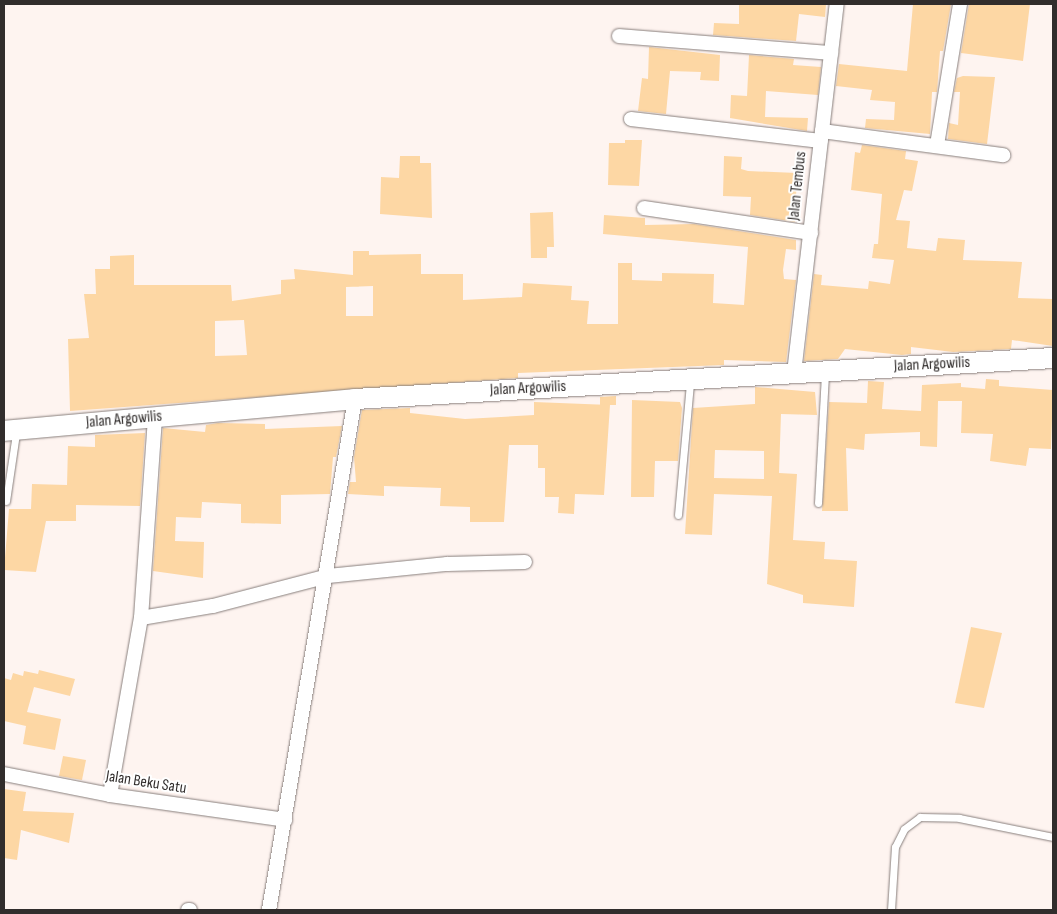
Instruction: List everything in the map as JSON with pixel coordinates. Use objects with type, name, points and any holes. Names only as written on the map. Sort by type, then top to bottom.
[{"type":"street","name":"Jalan Tembus","points":[[794,373],[837,4]]},
{"type":"street","points":[[937,146],[960,4]]},
{"type":"street","points":[[619,36],[830,53]]},
{"type":"street","points":[[632,119],[937,146],[1003,155]]},
{"type":"street","points":[[644,208],[811,232]]},
{"type":"street","name":"Jalan Argowilis","points":[[10,431],[356,399],[1053,358]]},
{"type":"street","points":[[269,910],[328,576],[356,399]]},
{"type":"street","points":[[110,796],[141,618],[155,417]]},
{"type":"street","points":[[141,618],[212,606],[328,576],[448,564],[525,562]]},
{"type":"street","name":"Jalan Beku Satu","points":[[4,774],[110,796],[285,820]]},
{"type":"lane","points":[[818,503],[825,371]]},
{"type":"lane","points":[[678,515],[690,379]]},
{"type":"lane","points":[[6,501],[10,431]]},
{"type":"lane","points":[[891,910],[895,847],[904,828],[920,817],[959,818],[1053,837]]},
{"type":"building","points":[[739,4],[826,4],[825,17],[799,14],[796,41],[713,35],[714,23],[739,24]]},
{"type":"building","points":[[913,4],[951,4],[943,51],[940,51],[937,92],[932,92],[930,134],[865,128],[866,119],[894,120],[895,102],[870,100],[872,90],[836,86],[839,64],[907,71]]},
{"type":"building","points":[[969,4],[1030,4],[1023,61],[961,53]]},
{"type":"building","points":[[649,47],[720,55],[719,81],[700,80],[701,72],[670,71],[666,114],[638,111],[642,78],[648,79]]},
{"type":"building","points":[[749,55],[794,59],[793,65],[821,67],[818,95],[766,91],[765,117],[808,118],[807,131],[730,118],[731,95],[747,96]]},
{"type":"building","points":[[963,76],[995,77],[987,144],[948,139],[949,123],[958,125],[960,92],[954,92],[957,78]]},
{"type":"building","points":[[625,140],[642,140],[639,186],[608,185],[609,143],[625,143]]},
{"type":"building","points":[[862,145],[906,151],[905,159],[918,161],[912,191],[904,190],[896,220],[910,221],[907,248],[936,251],[938,238],[965,240],[963,260],[1022,262],[1018,298],[1053,299],[1053,346],[1012,340],[1011,349],[953,352],[911,347],[911,354],[902,355],[845,349],[838,359],[804,361],[814,274],[822,275],[821,285],[868,289],[869,281],[890,284],[894,260],[872,258],[874,244],[878,244],[882,194],[851,190],[855,152],[860,153]]},
{"type":"building","points":[[400,156],[420,156],[420,163],[431,163],[432,218],[380,214],[381,177],[399,178]]},
{"type":"building","points":[[724,156],[742,157],[741,169],[748,171],[797,173],[795,222],[750,215],[751,197],[723,196]]},
{"type":"building","points":[[553,212],[554,247],[547,247],[547,258],[531,258],[530,213]]},
{"type":"building","points":[[604,215],[645,218],[645,225],[694,224],[796,240],[796,250],[786,249],[783,270],[784,279],[796,280],[786,362],[724,360],[724,365],[518,373],[518,378],[70,411],[68,339],[89,338],[84,294],[96,294],[95,269],[110,269],[110,256],[134,255],[134,285],[231,285],[232,301],[281,294],[281,280],[295,279],[294,269],[353,275],[353,251],[369,251],[369,255],[421,254],[421,274],[463,274],[463,300],[522,297],[523,283],[572,286],[571,300],[589,301],[587,324],[618,324],[618,263],[632,263],[632,280],[662,281],[662,273],[714,274],[713,303],[744,305],[748,247],[603,234]],"holes":[[[373,286],[373,316],[346,316],[346,287]],[[244,320],[247,355],[215,356],[215,321]]]},
{"type":"building","points":[[986,379],[999,380],[999,386],[1053,390],[1051,449],[1029,448],[1026,466],[990,461],[993,434],[961,433],[962,401],[938,401],[937,447],[920,446],[920,432],[865,434],[864,450],[846,448],[848,511],[822,511],[829,402],[867,403],[868,381],[884,382],[882,409],[921,411],[922,385],[961,383],[961,387],[985,389]]},
{"type":"building","points":[[755,387],[815,392],[817,415],[781,414],[779,473],[797,474],[793,540],[825,542],[824,559],[857,561],[854,607],[803,603],[803,595],[767,584],[772,496],[714,494],[712,535],[685,534],[693,408],[755,404]],"holes":[[[715,450],[764,451],[764,479],[714,478]]]},
{"type":"building","points":[[616,396],[616,405],[600,405],[600,397]]},
{"type":"building","points":[[632,400],[680,402],[682,408],[678,461],[655,461],[654,497],[631,497]]},
{"type":"building","points":[[534,402],[610,405],[604,495],[575,494],[574,514],[558,513],[559,497],[545,497],[545,468],[538,468],[538,445],[509,445],[504,522],[470,522],[470,507],[440,506],[441,488],[384,486],[384,496],[348,494],[350,482],[356,482],[354,457],[362,410],[410,408],[410,413],[465,419],[534,415]]},
{"type":"building","points":[[218,423],[265,424],[265,429],[342,426],[336,457],[333,457],[330,494],[281,495],[281,524],[241,523],[241,504],[202,502],[201,518],[176,517],[175,541],[204,542],[203,578],[153,571],[163,428],[205,432],[206,425]]},
{"type":"building","points":[[145,433],[140,506],[76,505],[76,521],[46,521],[36,572],[4,570],[9,509],[31,509],[32,484],[67,485],[68,446],[95,447],[95,435]]},
{"type":"building","points":[[971,627],[1002,633],[984,708],[955,703]]},
{"type":"building","points":[[39,670],[75,679],[70,696],[34,687],[27,712],[61,719],[55,750],[23,744],[26,726],[4,721],[4,678],[11,680],[13,673],[23,676],[24,671],[38,674]]},
{"type":"building","points":[[63,756],[86,760],[82,780],[59,776]]},
{"type":"building","points":[[4,789],[26,792],[23,811],[74,813],[69,843],[21,830],[17,860],[4,858]]}]
